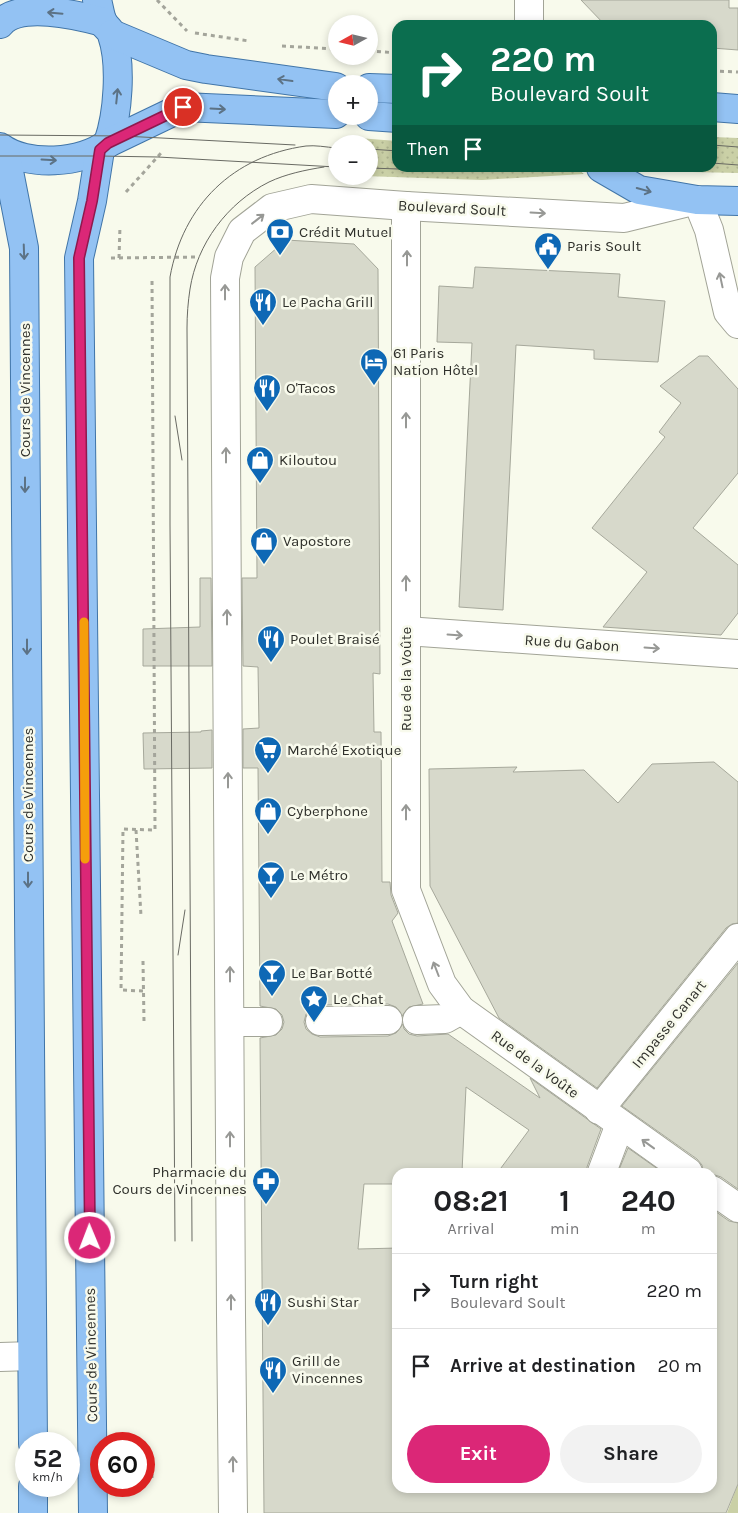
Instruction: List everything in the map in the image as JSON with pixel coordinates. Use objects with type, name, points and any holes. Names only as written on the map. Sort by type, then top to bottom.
[{"type":"main road","points":[[4,14],[48,12],[104,19],[186,65],[328,86]]},
{"type":"main road","name":"Cours de Vincennes","points":[[93,1513],[79,258],[104,146],[114,117],[118,89],[117,64],[104,19]]},
{"type":"main road","points":[[378,88],[392,89]]},
{"type":"main road","points":[[1,148],[22,157],[53,161],[80,157],[183,107],[328,114]]},
{"type":"main road","points":[[717,107],[738,109]]},
{"type":"main road","points":[[378,117],[392,118]]},
{"type":"main road","name":"Cours de Vincennes","points":[[1,148],[6,156],[24,248],[33,1432]]},
{"type":"main road","name":"Boulevard Soult","points":[[608,172],[639,190],[697,200],[738,201]]},
{"type":"main road","points":[[33,1497],[33,1513]]},
{"type":"street","points":[[529,0],[530,20]]},
{"type":"street","name":"Boulevard Soult","points":[[217,257],[242,231],[272,208],[311,199],[624,218],[697,200]]},
{"type":"street","points":[[697,200],[709,230],[728,312],[738,324]]},
{"type":"street","name":"Rue de la Voûte","points":[[406,206],[406,890],[442,984],[461,1010],[682,1168]]},
{"type":"street","points":[[217,257],[225,278],[233,1513]]},
{"type":"street","name":"Rue du Gabon","points":[[406,632],[738,654]]},
{"type":"street","name":"Impasse Canart","points":[[603,1168],[610,1117],[738,938]]},
{"type":"street","points":[[417,1020],[445,1020],[461,1010]]},
{"type":"street","points":[[320,1022],[388,1020]]},
{"type":"street","points":[[230,1022],[268,1022]]},
{"type":"street","points":[[717,1193],[738,1208]]},
{"type":"street","points":[[0,1357],[32,1356]]},
{"type":"path","points":[[157,0],[189,33],[255,42]]},
{"type":"path","points":[[274,46],[328,49]]},
{"type":"path","points":[[378,52],[392,53]]},
{"type":"path","points":[[717,71],[738,72]]},
{"type":"path","points":[[120,198],[164,150]]},
{"type":"path","points":[[120,218],[119,258],[217,257]]},
{"type":"path","points":[[143,990],[121,990],[123,829],[155,830],[152,277]]},
{"type":"path","points":[[136,830],[140,916]]},
{"type":"path","points":[[143,961],[144,1022]]},
{"type":"green space","points":[[717,137],[738,138],[738,173],[692,172],[717,172]]},
{"type":"green space","points":[[378,140],[392,141],[392,172],[581,172],[584,174],[482,180],[378,176]]},
{"type":"green space","points":[[738,1484],[738,1513],[727,1513]]},
{"type":"building","points":[[581,0],[729,0],[729,8],[738,8],[738,50],[717,48],[717,20],[600,20]]},
{"type":"building","points":[[286,240],[354,244],[378,269],[380,674],[373,673],[374,732],[381,732],[382,882],[390,882],[391,895],[398,913],[392,921],[423,1004],[409,1007],[402,1016],[396,1007],[388,1004],[319,1005],[312,1008],[306,1014],[304,1022],[306,1029],[320,1037],[388,1036],[396,1033],[403,1024],[404,1029],[409,1034],[417,1036],[448,1034],[540,1098],[530,1078],[601,1129],[587,1168],[501,1168],[529,1130],[466,1087],[462,1168],[392,1168],[392,1184],[364,1184],[358,1249],[392,1248],[392,1493],[717,1493],[717,1213],[729,1221],[738,1223],[738,1484],[726,1513],[264,1513],[260,1038],[276,1035],[282,1029],[284,1022],[282,1015],[276,1009],[260,1006],[258,768],[243,768],[243,729],[259,728],[258,667],[243,666],[242,578],[257,578],[255,267]]},
{"type":"building","points":[[475,267],[620,274],[618,297],[665,301],[658,362],[594,359],[594,350],[516,345],[503,610],[459,607],[472,343],[437,342],[439,286],[473,288]]},
{"type":"building","points":[[699,356],[708,356],[738,389],[738,473],[693,528],[738,565],[738,613],[721,635],[603,627],[647,572],[592,528],[665,437],[659,432],[681,403],[660,386]]},
{"type":"building","points":[[200,578],[211,578],[212,666],[143,666],[143,629],[200,627]]},
{"type":"building","points":[[212,730],[212,768],[144,769],[143,733],[201,732]]},
{"type":"building","points":[[714,762],[738,782],[738,923],[726,928],[597,1088],[499,1018],[430,886],[429,769],[517,767],[513,772],[584,770],[618,803],[652,764]]},
{"type":"building","points":[[738,963],[738,1189],[717,1176],[717,1168],[702,1168],[697,1159],[622,1106]]},
{"type":"building","points":[[628,1148],[656,1168],[620,1168]]},
{"type":"tram line","points":[[0,135],[123,136],[295,145]]},
{"type":"tram line","points":[[717,145],[738,147]]},
{"type":"tram line","points":[[175,1241],[170,277],[186,228],[199,207],[216,188],[234,173],[256,161],[280,152],[306,146],[328,147]]},
{"type":"tram line","points":[[378,150],[392,151]]},
{"type":"tram line","points":[[0,156],[158,157],[328,167]]},
{"type":"tram line","points":[[717,163],[738,165]]},
{"type":"tram line","points":[[192,1241],[187,313],[190,289],[199,256],[216,226],[227,213],[240,201],[269,182],[296,173],[324,167]]},
{"type":"tram line","points":[[378,168],[392,169]]},
{"type":"tram line","points":[[175,416],[182,460]]},
{"type":"tram line","points":[[178,955],[185,910]]},
{"type":"slow traffic","points":[[84,622],[85,859]]},
{"type":"place","name":"Crédit Mutuel","points":[[280,256]]},
{"type":"place","name":"Paris Soult","points":[[548,270]]},
{"type":"place","name":"Le Pacha Grill","points":[[263,326]]},
{"type":"place","name":"61 Paris Nation Hôtel","points":[[374,386]]},
{"type":"place","name":"O'Tacos","points":[[267,412]]},
{"type":"place","name":"Kiloutou","points":[[260,484]]},
{"type":"place","name":"Vapostore","points":[[264,565]]},
{"type":"place","name":"Poulet Braisé","points":[[271,663]]},
{"type":"place","name":"Marché Exotique","points":[[268,774]]},
{"type":"place","name":"Cyberphone","points":[[268,835]]},
{"type":"place","name":"Le Métro","points":[[271,899]]},
{"type":"place","name":"Le Bar Botté","points":[[272,997]]},
{"type":"place","name":"Le Chat","points":[[314,1023]]},
{"type":"place","name":"Pharmacie du Cours de Vincennes","points":[[266,1205]]},
{"type":"place","name":"Sushi Star","points":[[268,1326]]},
{"type":"place","name":"Grill de Vincennes","points":[[273,1394]]},
{"type":"route","points":[[90,1238],[79,258],[92,201],[100,150],[108,143],[183,107]]}]
